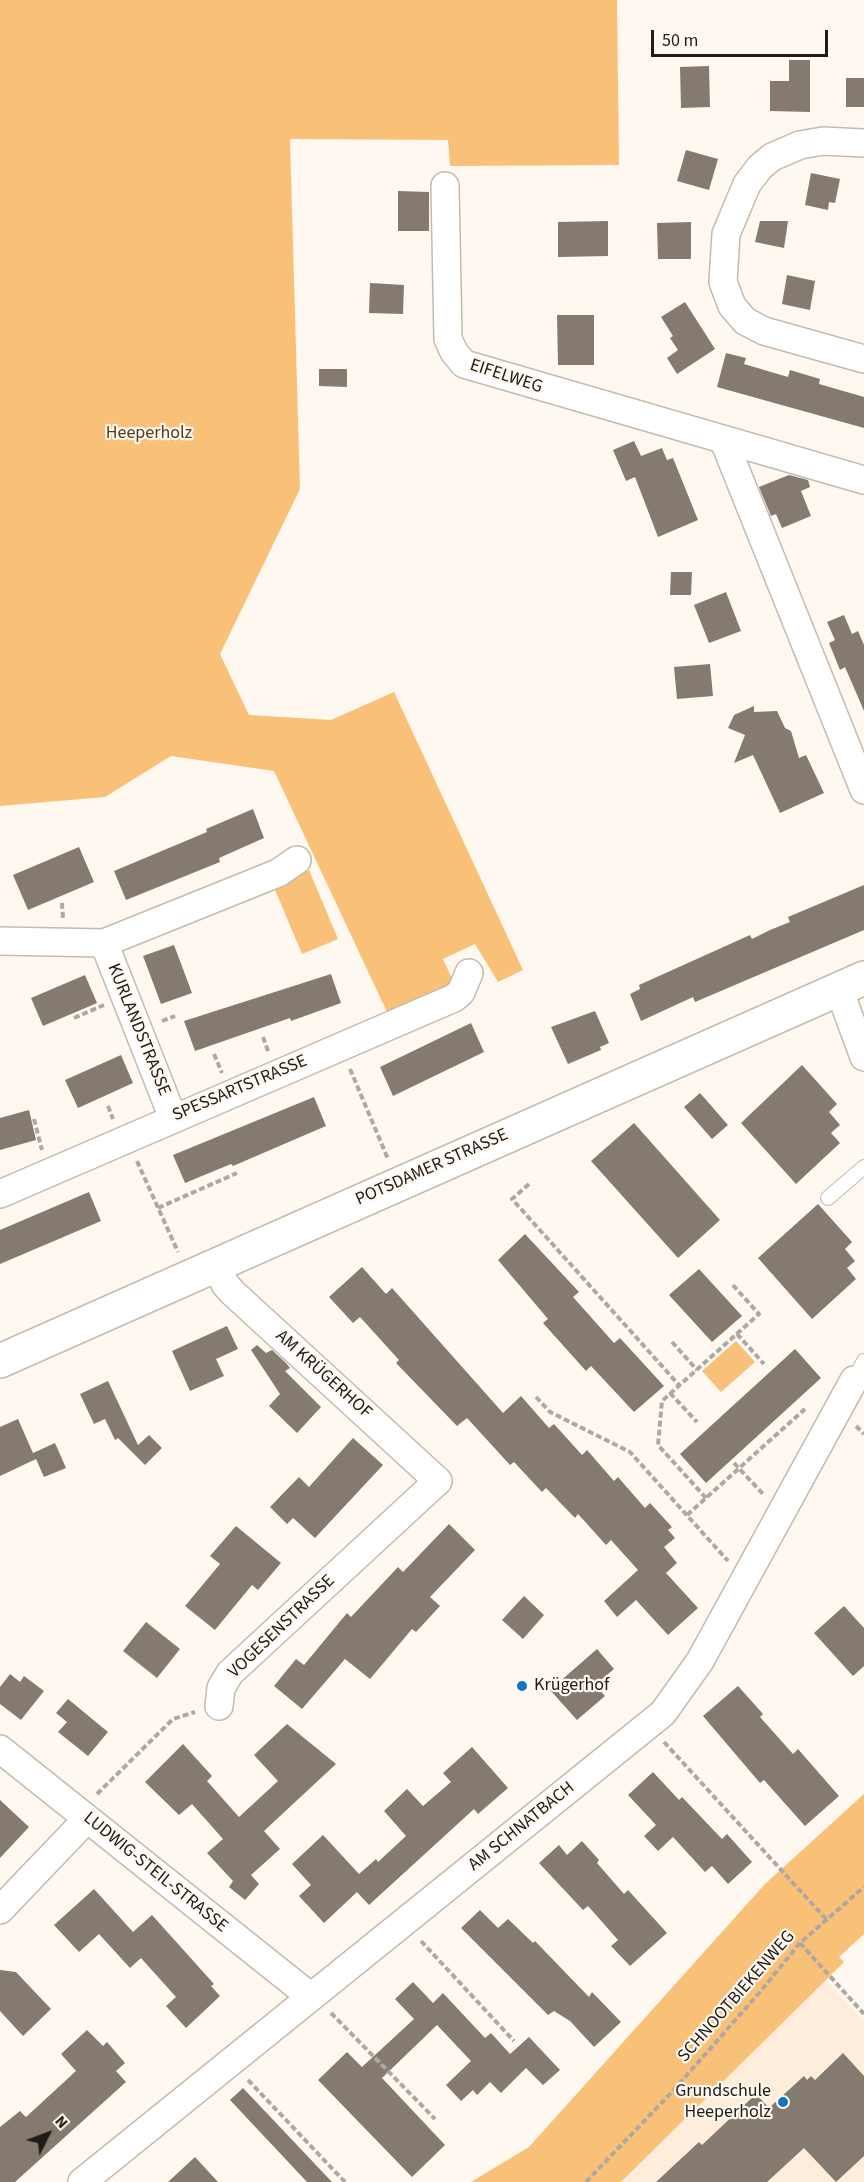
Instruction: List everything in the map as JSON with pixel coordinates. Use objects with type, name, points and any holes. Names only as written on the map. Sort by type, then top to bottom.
[{"type":"street","points":[[864,143],[824,141],[800,145],[772,157],[747,184],[726,234],[723,261],[726,294],[745,321],[764,331],[864,359]]},
{"type":"street","name":"EIFELWEG","points":[[445,186],[448,339],[454,352],[464,364],[864,480]]},
{"type":"street","points":[[724,441],[864,790]]},
{"type":"street","points":[[0,941],[104,942],[278,873],[297,860]]},
{"type":"street","name":"KURLANDSTRASSE","points":[[104,942],[173,1118]]},
{"type":"street","name":"SPESSARTSTRASSE","points":[[0,1194],[454,998],[460,992],[469,972]]},
{"type":"street","points":[[851,984],[864,1057]]},
{"type":"street","name":"POTSDAMER STRASSE","points":[[0,1360],[851,984]]},
{"type":"street","name":"AM KRÜGERHOF","points":[[216,1264],[225,1284],[232,1292],[438,1481]]},
{"type":"street","name":"AM SCHNATBACH","points":[[82,2182],[649,1726],[669,1706],[688,1680],[859,1370]]},
{"type":"street","name":"VOGESENSTRASSE","points":[[219,1706],[221,1688],[230,1673],[438,1481]]},
{"type":"street","name":"LUDWIG-STEIL-STRASSE","points":[[0,1749],[311,1997]]},
{"type":"street","points":[[0,1910],[83,1815]]},
{"type":"lane","points":[[828,1198],[864,1167]]},
{"type":"path","points":[[340,1046],[398,1183]]},
{"type":"path","points":[[34,1119],[49,1173]]},
{"type":"path","points":[[127,1138],[181,1259]]},
{"type":"path","points":[[158,1208],[237,1173]]},
{"type":"path","points":[[529,1184],[512,1199],[679,1386]]},
{"type":"path","points":[[706,1498],[658,1446],[662,1401],[759,1314],[731,1283]]},
{"type":"path","points":[[604,1313],[610,1309]]},
{"type":"path","points":[[737,1334],[764,1364]]},
{"type":"path","points":[[672,1342],[697,1370]]},
{"type":"path","points":[[670,1393],[697,1422]]},
{"type":"path","points":[[536,1397],[550,1412],[630,1452],[745,1579]]},
{"type":"path","points":[[687,1515],[805,1409]]},
{"type":"path","points":[[734,1463],[781,1513]]},
{"type":"path","points":[[83,1815],[173,1719],[219,1706]]},
{"type":"path","points":[[649,1726],[826,1919]]},
{"type":"path","name":"SCHNOOTBIEKENWEG","points":[[586,2182],[672,2092],[800,1943],[864,1887]]},
{"type":"path","points":[[404,1922],[514,2041]]},
{"type":"path","points":[[800,1943],[864,2014]]},
{"type":"path","points":[[311,1997],[331,2013],[435,2119]]},
{"type":"path","points":[[232,2061],[345,2182]]},
{"type":"shaded area","name":"Grundschule Heeperholz","points":[[826,1980],[864,2022],[864,2182],[621,2182]]},
{"type":"green space","name":"Heeperholz","points":[[0,0],[617,0],[619,165],[450,166],[448,140],[290,139],[300,489],[220,654],[249,715],[331,720],[394,692],[523,970],[498,982],[475,944],[443,959],[455,985],[388,1014],[274,771],[171,756],[105,797],[0,806]]},
{"type":"green space","points":[[309,870],[338,939],[302,954],[273,885]]},
{"type":"green space","points":[[736,1341],[755,1362],[721,1392],[702,1371]]},
{"type":"green space","points":[[864,1794],[864,1934],[839,1957],[844,1962],[826,1980],[621,2182],[471,2182],[529,2147],[765,1884]]},
{"type":"building","points":[[789,60],[810,60],[810,112],[770,111],[770,81],[789,81]]},
{"type":"building","points":[[709,66],[710,107],[681,108],[680,67]]},
{"type":"building","points":[[846,78],[864,78],[864,107],[846,107]]},
{"type":"building","points":[[686,150],[718,159],[709,190],[677,181]]},
{"type":"building","points":[[811,173],[840,179],[835,203],[829,202],[828,210],[805,205]]},
{"type":"building","points":[[398,191],[429,192],[429,231],[398,231]]},
{"type":"building","points":[[608,221],[608,256],[558,257],[558,222]]},
{"type":"building","points":[[760,221],[788,221],[784,248],[755,242]]},
{"type":"building","points":[[691,222],[691,259],[658,259],[657,223]]},
{"type":"building","points":[[787,275],[815,281],[810,310],[782,304]]},
{"type":"building","points":[[370,283],[404,285],[403,314],[369,313]]},
{"type":"building","points":[[685,302],[715,349],[677,374],[667,358],[678,350],[670,338],[673,336],[661,317]]},
{"type":"building","points":[[557,315],[594,315],[594,365],[558,365]]},
{"type":"building","points":[[726,353],[746,358],[744,364],[788,377],[790,370],[820,379],[819,384],[864,397],[864,428],[717,387]]},
{"type":"building","points":[[319,369],[347,369],[347,387],[319,386]]},
{"type":"building","points":[[634,441],[641,456],[662,448],[667,460],[673,458],[698,520],[658,537],[635,477],[626,481],[613,450]]},
{"type":"building","points":[[789,475],[808,480],[810,487],[801,491],[811,516],[782,528],[776,514],[771,516],[759,487]]},
{"type":"building","points":[[671,572],[692,572],[691,595],[670,595]]},
{"type":"building","points":[[726,592],[741,631],[709,643],[694,605]]},
{"type":"building","points":[[844,615],[852,634],[858,631],[864,645],[864,711],[845,667],[840,670],[829,643],[835,640],[827,622]]},
{"type":"building","points":[[710,664],[713,696],[677,699],[674,667]]},
{"type":"building","points":[[754,706],[754,712],[777,711],[785,728],[791,731],[799,758],[806,755],[824,793],[780,813],[753,755],[734,763],[745,735],[728,728],[734,715]]},
{"type":"building","points":[[253,809],[264,838],[219,858],[220,862],[126,900],[114,871],[207,832],[206,829]]},
{"type":"building","points":[[79,847],[94,882],[28,910],[13,875]]},
{"type":"building","points":[[864,885],[864,930],[695,1002],[693,997],[641,1021],[630,994],[640,989],[639,985],[750,935],[752,939],[790,922],[788,917]]},
{"type":"building","points":[[174,945],[192,993],[161,1004],[143,956]]},
{"type":"building","points":[[331,974],[341,1003],[195,1051],[184,1021]]},
{"type":"building","points":[[85,975],[97,1003],[43,1026],[31,998]]},
{"type":"building","points":[[595,1011],[609,1043],[600,1047],[601,1050],[568,1064],[551,1027]]},
{"type":"building","points":[[471,1023],[484,1052],[393,1096],[380,1067]]},
{"type":"building","points":[[121,1055],[133,1083],[78,1108],[65,1080]]},
{"type":"building","points":[[802,1065],[837,1104],[829,1112],[840,1125],[831,1133],[840,1143],[796,1184],[741,1123]]},
{"type":"building","points":[[700,1093],[728,1125],[712,1139],[684,1107]]},
{"type":"building","points":[[314,1097],[326,1126],[233,1166],[231,1164],[185,1183],[173,1155]]},
{"type":"building","points":[[29,1110],[36,1140],[0,1150],[0,1118]]},
{"type":"building","points":[[634,1123],[720,1220],[678,1258],[591,1161]]},
{"type":"building","points":[[89,1192],[101,1221],[0,1264],[0,1230]]},
{"type":"building","points":[[818,1204],[852,1242],[845,1249],[855,1261],[847,1268],[856,1279],[812,1319],[758,1258]]},
{"type":"building","points":[[525,1234],[579,1292],[573,1297],[614,1343],[620,1338],[664,1386],[634,1412],[591,1366],[586,1371],[543,1323],[548,1319],[498,1260]]},
{"type":"building","points":[[362,1267],[386,1294],[392,1288],[503,1413],[521,1396],[549,1428],[554,1424],[582,1455],[587,1450],[614,1481],[618,1477],[645,1508],[650,1503],[672,1527],[668,1530],[675,1538],[664,1547],[677,1563],[666,1573],[698,1608],[668,1635],[636,1600],[617,1617],[604,1601],[638,1570],[611,1540],[606,1545],[578,1514],[575,1518],[546,1488],[542,1492],[514,1462],[510,1465],[467,1418],[457,1426],[396,1363],[399,1360],[360,1317],[353,1323],[329,1297]]},
{"type":"building","points":[[699,1269],[742,1316],[712,1342],[669,1295]]},
{"type":"building","points":[[227,1326],[238,1349],[216,1359],[224,1376],[190,1391],[172,1351]]},
{"type":"building","points":[[257,1345],[266,1353],[272,1350],[286,1363],[290,1368],[285,1371],[321,1407],[297,1433],[269,1406],[280,1394],[251,1350]]},
{"type":"building","points":[[795,1349],[821,1378],[706,1483],[680,1454]]},
{"type":"building","points":[[108,1381],[138,1445],[149,1435],[162,1448],[145,1465],[118,1438],[115,1440],[105,1419],[94,1424],[80,1394]]},
{"type":"building","points":[[18,1419],[33,1453],[55,1443],[66,1468],[44,1477],[36,1459],[0,1476],[0,1427]]},
{"type":"building","points":[[353,1438],[383,1465],[315,1538],[293,1518],[287,1524],[270,1507],[299,1477],[309,1487]]},
{"type":"building","points":[[449,1524],[475,1550],[430,1597],[440,1606],[416,1632],[412,1629],[370,1679],[345,1659],[302,1709],[274,1686],[296,1659],[304,1665],[347,1613],[351,1617],[398,1567],[403,1572]]},
{"type":"building","points":[[236,1526],[281,1563],[258,1590],[252,1585],[215,1630],[185,1606],[220,1564],[210,1556]]},
{"type":"building","points":[[524,1596],[544,1615],[523,1639],[502,1620]]},
{"type":"building","points":[[844,1606],[864,1628],[864,1666],[853,1676],[814,1633]]},
{"type":"building","points":[[146,1622],[180,1649],[157,1678],[123,1651]]},
{"type":"building","points":[[597,1649],[614,1669],[595,1685],[605,1696],[577,1720],[550,1690]]},
{"type":"building","points":[[10,1674],[20,1682],[24,1676],[44,1691],[21,1720],[0,1704],[0,1687]]},
{"type":"building","points":[[738,1686],[763,1714],[760,1717],[793,1754],[798,1749],[839,1796],[805,1826],[764,1780],[760,1783],[703,1716]]},
{"type":"building","points":[[68,1699],[108,1732],[88,1756],[58,1732],[67,1722],[56,1713]]},
{"type":"building","points":[[287,1724],[336,1764],[264,1831],[280,1849],[251,1875],[259,1884],[245,1900],[229,1887],[233,1881],[207,1853],[223,1839],[192,1804],[179,1815],[145,1782],[183,1744],[212,1776],[207,1781],[239,1817],[278,1781],[254,1755]]},
{"type":"building","points":[[472,1747],[508,1788],[478,1814],[474,1809],[369,1905],[357,1892],[324,1923],[299,1896],[311,1885],[292,1864],[323,1835],[359,1874],[376,1859],[378,1862],[406,1836],[384,1811],[407,1789],[423,1806],[451,1782],[443,1773]]},
{"type":"building","points":[[653,1772],[679,1800],[682,1797],[722,1839],[727,1834],[752,1862],[728,1884],[712,1866],[705,1872],[673,1837],[658,1851],[644,1836],[656,1825],[628,1795]]},
{"type":"building","points":[[0,1800],[29,1827],[0,1858]]},
{"type":"building","points":[[582,1841],[599,1860],[597,1863],[624,1894],[628,1890],[667,1933],[630,1966],[611,1946],[618,1940],[588,1906],[583,1910],[539,1863],[559,1845],[567,1855]]},
{"type":"building","points":[[94,1889],[133,1932],[152,1915],[214,1984],[211,1986],[220,1996],[186,2028],[166,2006],[176,1997],[141,1958],[130,1968],[99,1934],[79,1952],[54,1925]]},
{"type":"building","points":[[480,1910],[498,1928],[508,1919],[533,1943],[535,1941],[589,1997],[592,1992],[621,2022],[594,2047],[570,2021],[554,2011],[548,2015],[461,1928]]},
{"type":"building","points":[[0,1970],[16,1972],[51,2009],[23,2036],[0,2011]]},
{"type":"building","points":[[413,1982],[433,2003],[443,1993],[485,2038],[491,2033],[510,2054],[529,2037],[560,2070],[543,2085],[526,2068],[501,2093],[490,2082],[477,2095],[473,2090],[461,2101],[446,2085],[471,2061],[437,2025],[382,2078],[445,2145],[412,2177],[318,2080],[347,2052],[362,2067],[414,2019],[395,1999]]},
{"type":"building","points":[[87,2030],[103,2046],[107,2042],[125,2063],[116,2071],[126,2082],[15,2182],[0,2182],[0,2127],[20,2111],[26,2117],[76,2071],[61,2054]]},
{"type":"building","points":[[843,2053],[864,2076],[864,2156],[836,2182],[804,2148],[767,2182],[656,2182],[699,2142],[702,2145],[756,2094],[769,2108],[804,2076],[807,2080],[811,2076],[815,2080]]},
{"type":"building","points":[[243,2088],[332,2182],[307,2182],[230,2100]]},
{"type":"building","points":[[195,2157],[218,2182],[168,2182]]},
{"type":"place","name":"Krügerhof","points":[[522,1686]]},
{"type":"place","name":"Grundschule Heeperholz","points":[[783,2102]]}]
